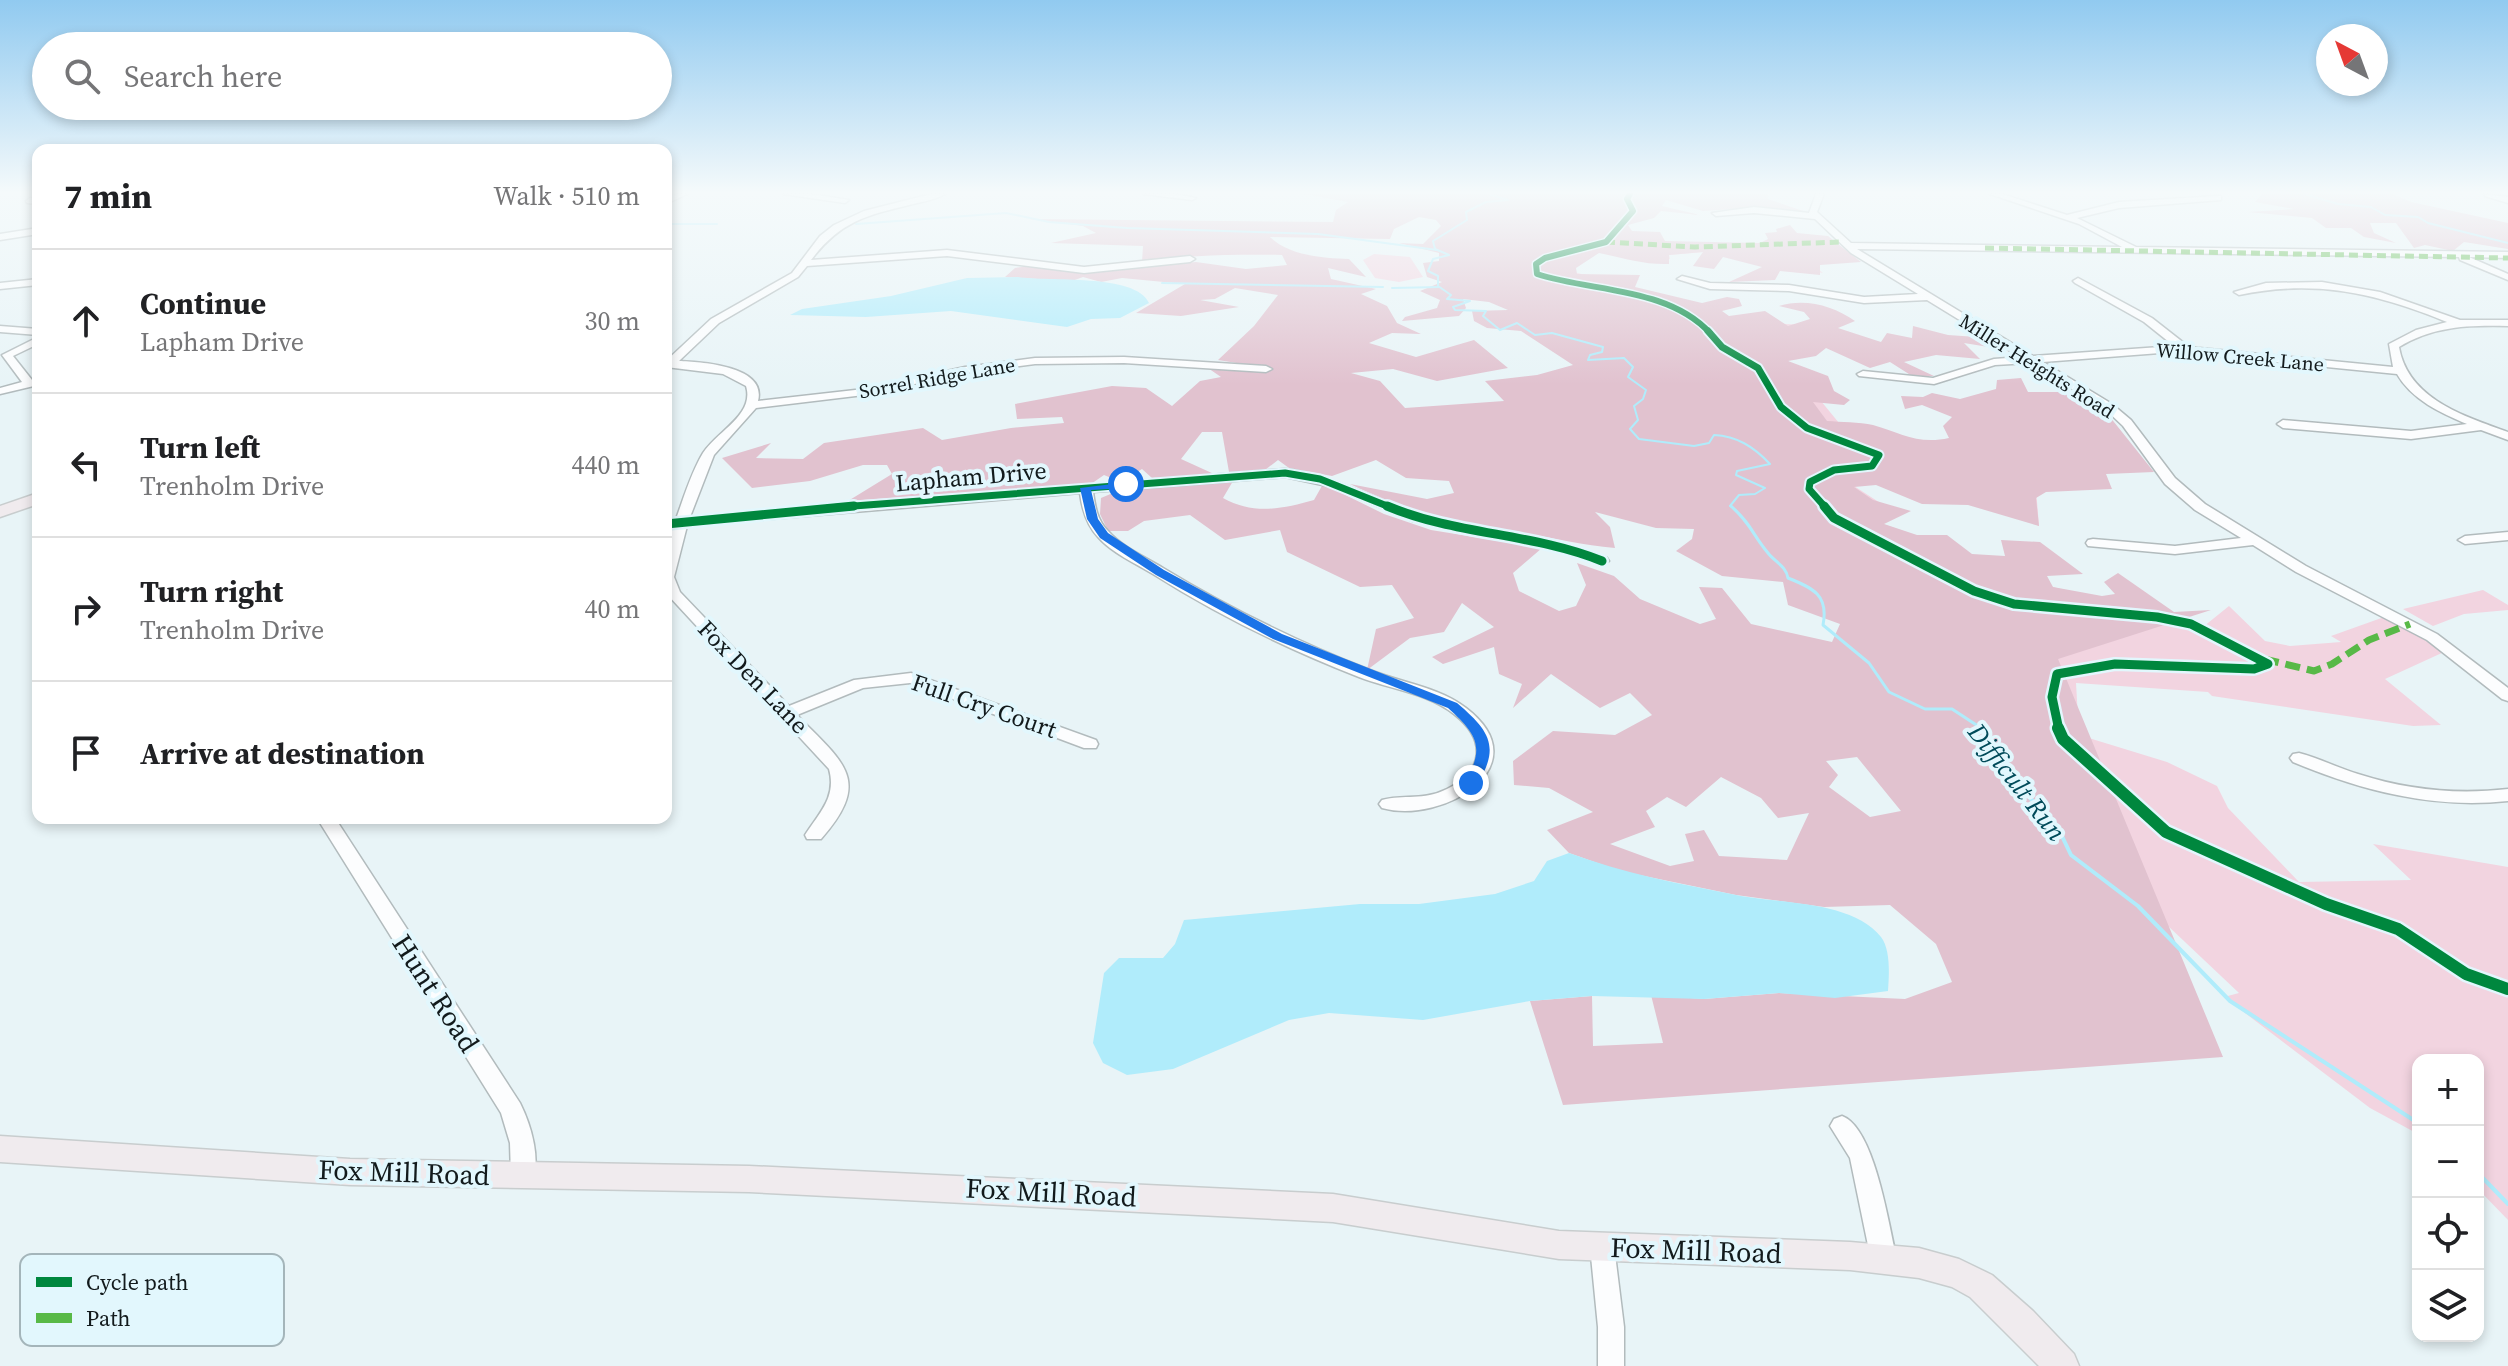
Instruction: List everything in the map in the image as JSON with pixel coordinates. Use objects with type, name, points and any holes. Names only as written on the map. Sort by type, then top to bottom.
[{"type":"main road","points":[[0,512],[32,500]]},
{"type":"main road","name":"Fox Mill Road","points":[[0,1149],[350,1172],[763,1179],[1333,1208],[1559,1245],[1884,1260],[1938,1267],[1981,1286],[2021,1322],[2062,1366]]},
{"type":"street","points":[[672,360],[706,327],[780,287],[810,258]]},
{"type":"street","points":[[807,263],[881,258]]},
{"type":"street","points":[[985,258],[1084,270],[1190,259]]},
{"type":"street","name":"Miller Heights Road","points":[[1866,258],[2113,410],[2175,487],[2254,541],[2432,637],[2508,696]]},
{"type":"street","points":[[2461,258],[2508,277]]},
{"type":"street","points":[[1682,279],[1710,286],[1789,288],[1864,300],[1927,297]]},
{"type":"street","points":[[2078,281],[2160,327],[2185,349]]},
{"type":"street","points":[[0,286],[32,283]]},
{"type":"street","points":[[2239,292],[2275,284],[2343,287],[2402,301],[2457,323]]},
{"type":"street","points":[[2508,323],[2457,323],[2412,333],[2393,346],[2397,371],[2414,389],[2508,436]]},
{"type":"street","points":[[0,329],[32,332]]},
{"type":"street","points":[[32,343],[7,355],[32,381]]},
{"type":"street","name":"Willow Creek Lane","points":[[1863,374],[1943,380],[1980,364],[2185,349],[2397,371]]},
{"type":"street","name":"Sorrel Ridge Lane","points":[[752,405],[855,393],[965,370],[1035,361],[1124,360],[1266,369]]},
{"type":"street","points":[[672,364],[734,372],[750,386],[752,405]]},
{"type":"street","points":[[0,391],[32,383]]},
{"type":"street","name":"Fox Den Lane","points":[[672,561],[710,452],[752,405]]},
{"type":"street","points":[[2283,424],[2411,435],[2483,426]]},
{"type":"street","name":"Lapham Drive","points":[[672,523],[1086,488],[1273,474],[1310,475],[1418,518],[1552,543],[1602,561]]},
{"type":"street","points":[[1086,488],[1097,528],[1114,544],[1160,572],[1288,641],[1371,676],[1443,701],[1474,724],[1485,753],[1483,765],[1471,783],[1435,803],[1411,807],[1388,804]]},
{"type":"street","points":[[2465,540],[2508,536]]},
{"type":"street","points":[[2093,543],[2175,550],[2254,541]]},
{"type":"street","name":"Fox Den Lane","points":[[672,590],[840,773],[837,801],[814,835]]},
{"type":"street","name":"Full Cry Court","points":[[787,713],[860,683],[911,678],[937,685],[1090,744]]},
{"type":"street","points":[[2299,758],[2363,782],[2424,797],[2466,800],[2508,795]]},
{"type":"street","name":"Hunt Road","points":[[330,824],[512,1110],[522,1143],[523,1176]]},
{"type":"street","points":[[1842,1126],[1861,1156],[1884,1260]]},
{"type":"street","points":[[1602,1246],[1611,1327],[1611,1366]]},
{"type":"shaded area","points":[[1142,258],[1181,258],[1177,258],[1142,262]]},
{"type":"shaded area","points":[[1283,258],[1349,259],[1366,277],[1328,268],[1331,279],[1376,289],[1361,294],[1387,306],[1397,323],[1421,334],[1392,333],[1369,343],[1416,357],[1474,340],[1508,368],[1437,381],[1393,369],[1351,373],[1380,381],[1405,408],[1504,401],[1485,381],[1537,375],[1573,365],[1521,331],[1487,328],[1474,321],[1472,311],[1508,310],[1489,302],[1463,299],[1466,308],[1459,316],[1402,321],[1405,317],[1437,308],[1440,300],[1420,291],[1442,282],[1427,277],[1423,263],[1439,261],[1439,258],[1592,258],[1576,268],[1577,274],[1640,275],[1635,287],[1702,303],[1727,297],[1739,299],[1742,306],[1722,311],[1729,316],[1765,311],[1788,326],[1810,319],[1804,312],[1779,306],[1809,303],[1838,311],[1855,321],[1838,328],[1881,342],[1887,333],[1912,338],[1913,326],[1948,335],[1977,337],[2007,350],[1964,343],[1980,359],[1936,355],[1904,362],[1934,376],[1912,376],[1890,362],[1870,368],[1826,348],[1816,356],[1788,361],[1828,376],[1834,391],[1850,400],[1844,405],[1813,402],[1827,421],[1873,425],[1919,439],[1949,438],[1943,426],[1952,417],[1922,405],[1905,409],[1901,396],[1923,397],[1932,393],[1960,399],[1996,389],[1997,380],[2021,378],[2028,392],[2075,392],[2102,407],[2154,472],[2106,474],[2112,489],[2046,492],[2036,498],[2039,526],[1968,505],[1922,504],[1876,485],[1854,487],[1873,500],[1911,511],[1884,524],[1917,535],[1947,535],[1972,554],[2005,556],[2001,540],[2040,542],[2083,574],[2047,576],[2053,587],[2102,596],[2115,594],[2104,582],[2118,573],[2174,612],[2211,610],[2058,659],[2223,1057],[1563,1105],[1530,1001],[1592,996],[1593,1046],[1663,1043],[1651,995],[1704,999],[1779,993],[1905,999],[1952,982],[1936,944],[1890,905],[1824,907],[1736,895],[1620,871],[1569,853],[1547,830],[1593,812],[1549,788],[1514,785],[1513,761],[1553,731],[1615,735],[1652,715],[1630,693],[1600,708],[1551,674],[1513,708],[1522,684],[1499,674],[1494,647],[1443,664],[1432,657],[1494,627],[1462,603],[1444,632],[1410,638],[1367,670],[1376,629],[1414,618],[1392,585],[1360,587],[1287,552],[1280,530],[1225,540],[1190,515],[1144,521],[1128,531],[1108,531],[1100,514],[1101,498],[1120,490],[1233,481],[1223,498],[1245,507],[1268,509],[1314,500],[1323,484],[1384,514],[1431,530],[1542,548],[1513,573],[1519,591],[1559,611],[1576,606],[1586,585],[1577,563],[1614,576],[1640,599],[1700,624],[1716,619],[1699,587],[1722,588],[1751,624],[1832,642],[1840,624],[1788,605],[1783,582],[1722,576],[1676,551],[1692,539],[1694,529],[1656,528],[1595,512],[1610,527],[1615,548],[1455,521],[1395,503],[1350,484],[1427,499],[1454,493],[1449,481],[1406,478],[1376,460],[1332,476],[1289,468],[1278,460],[1265,470],[1229,472],[1222,432],[1202,432],[1181,459],[1214,474],[1152,478],[1142,469],[1121,482],[1104,475],[1091,484],[848,501],[892,474],[887,465],[863,465],[810,481],[752,488],[722,458],[771,443],[756,458],[803,459],[824,443],[923,428],[942,440],[1064,423],[1062,417],[1017,419],[1015,404],[1112,386],[1146,388],[1172,406],[1200,381],[1221,377],[1205,366],[1245,368],[1266,373],[1273,369],[1218,360],[1254,326],[1278,295],[1235,288],[1215,299],[1200,300],[1239,307],[1181,316],[1136,313],[1185,284],[1122,278],[1101,282],[1083,277],[1072,281],[1005,277],[1015,268],[1029,266],[1093,271],[1196,262],[1246,269],[1287,265]],"holes":[[[1857,757],[1901,811],[1870,817],[1829,787],[1838,775],[1826,761]],[[1721,777],[1761,798],[1778,818],[1809,813],[1787,860],[1719,856],[1704,830],[1685,834],[1694,861],[1670,866],[1610,844],[1655,827],[1646,811],[1667,797],[1686,807]]]},
{"type":"shaded area","points":[[1410,258],[1423,277],[1399,282],[1375,278],[1363,260]]},
{"type":"shaded area","points":[[1517,258],[1586,258],[1563,269],[1600,279],[1626,276],[1639,279],[1625,287],[1720,320],[1821,326],[1767,335],[1839,423],[1908,447],[2102,407],[2113,417],[2070,472],[2036,489],[2039,526],[1948,492],[1899,484],[1854,486],[1888,508],[1883,524],[2036,577],[2034,582],[2102,600],[2130,599],[2203,627],[2229,606],[2265,641],[2290,646],[2341,642],[2331,636],[2387,616],[2444,652],[2385,679],[2441,725],[2413,726],[2212,696],[2208,692],[2076,683],[2079,735],[2167,762],[2217,786],[2228,808],[2299,882],[2411,880],[2373,844],[2508,867],[2508,1220],[2484,1195],[2484,1054],[2412,1054],[2412,1131],[2370,1108],[2224,997],[2239,993],[1899,672]]},
{"type":"shaded area","points":[[1622,258],[1669,258],[1669,264]]},
{"type":"shaded area","points":[[1699,258],[1722,258],[1714,269],[1693,266]]},
{"type":"shaded area","points":[[1726,258],[1856,258],[1861,262],[1820,265],[1820,275],[1780,271],[1775,280],[1729,282],[1762,267]]},
{"type":"shaded area","points":[[1737,258],[1804,258],[1823,273]]},
{"type":"shaded area","points":[[2483,590],[2508,605],[2508,610],[2464,614],[2433,626],[2403,609]]},
{"type":"water","points":[[1018,277],[1110,283],[1141,293],[1149,303],[1120,318],[1091,319],[1067,327],[951,311],[866,317],[790,315],[802,309],[891,296],[967,278]]},
{"type":"water","points":[[1569,853],[1673,882],[1813,906],[1852,916],[1868,925],[1884,942],[1889,963],[1888,991],[1835,998],[1779,993],[1704,999],[1592,996],[1530,1001],[1423,1020],[1329,1013],[1289,1020],[1173,1069],[1127,1075],[1103,1063],[1093,1043],[1104,973],[1119,958],[1163,958],[1175,944],[1184,920],[1360,904],[1419,904],[1495,894],[1534,881],[1547,861]]},
{"type":"waterway","name":"Difficult Run","points":[[1438,258],[1433,259],[1428,271],[1438,276],[1438,286],[1451,295],[1447,299],[1470,301],[1453,307],[1455,310],[1486,311],[1483,316],[1500,330],[1517,323],[1535,335],[1552,333],[1603,347],[1602,352],[1590,355],[1588,360],[1624,358],[1633,367],[1628,377],[1646,390],[1643,399],[1634,406],[1638,420],[1630,429],[1639,439],[1694,446],[1709,443],[1714,435],[1738,440],[1758,452],[1770,464],[1737,471],[1736,475],[1765,488],[1755,494],[1739,495],[1730,506],[1733,508]]},
{"type":"waterway","points":[[1162,283],[1383,287]]},
{"type":"waterway","points":[[1392,288],[1439,287]]},
{"type":"waterway","name":"Difficult Run","points":[[1733,508],[1783,567],[1788,578],[1817,594],[1824,606],[1823,625],[1869,663],[1889,692],[1925,709],[1952,709],[1983,729]]},
{"type":"waterway","name":"Difficult Run","points":[[1983,729],[2004,757],[2017,783],[2060,832],[2071,855],[2138,906],[2230,1001],[2412,1119]]},
{"type":"waterway","name":"Difficult Run","points":[[2484,1179],[2508,1204]]},
{"type":"marked path","points":[[2490,258],[2508,258]]},
{"type":"marked path","points":[[2264,659],[2294,669],[2314,671],[2332,664],[2369,640],[2410,624]]},
{"type":"cycle path","points":[[1546,258],[1536,264],[1537,274],[1567,284],[1648,298],[1681,311],[1703,326],[1722,347],[1758,368],[1781,407],[1807,428],[1876,452],[1879,455],[1872,466],[1834,470],[1810,482],[1809,489],[1834,518],[1974,591],[2014,604],[2157,617],[2191,624],[2264,659],[2268,664],[2254,669],[2115,664],[2057,674],[2052,689],[2052,706],[2063,739],[2166,832],[2326,904],[2398,929],[2466,974],[2508,989]]},
{"type":"cycle path","points":[[672,523],[756,514],[1285,473],[1336,484],[1418,518],[1557,545],[1602,561]]},
{"type":"route","points":[[1126,484],[1086,488],[1092,519],[1104,536],[1160,572],[1277,636],[1320,656],[1427,695],[1464,714],[1478,729],[1485,753],[1483,765],[1471,783]]}]
